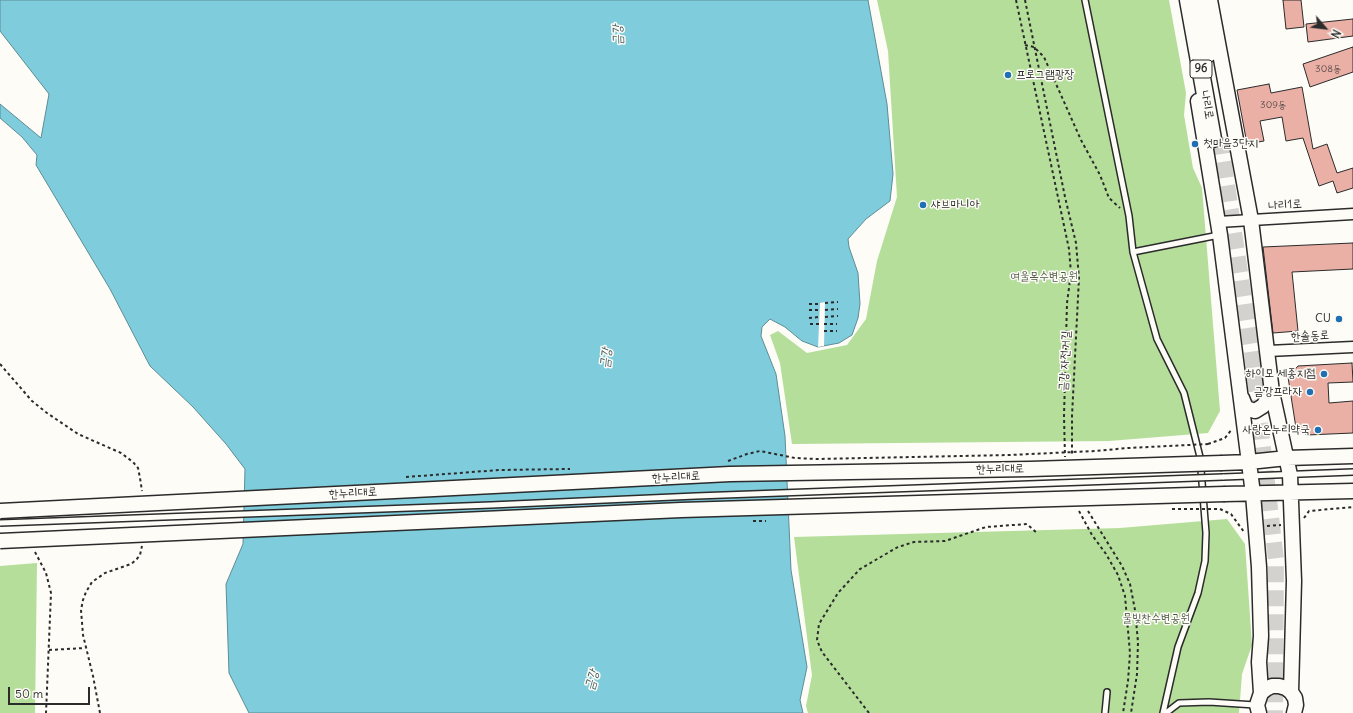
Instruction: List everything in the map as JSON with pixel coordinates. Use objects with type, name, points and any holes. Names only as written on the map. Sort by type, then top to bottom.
[{"type":"main road","name":"나리로","points":[[1188,0],[1216,139],[1201,0]]},
{"type":"street","points":[[1182,0],[1219,229],[1253,494],[1259,567],[1261,636],[1259,662],[1259,704]]},
{"type":"street","points":[[1210,0],[1251,220],[1272,392],[1290,474],[1294,581],[1291,692]]},
{"type":"street","name":"나리1로","points":[[1219,229],[1251,220],[1353,214]]},
{"type":"street","name":"한솔동로","points":[[1268,351],[1353,347]]},
{"type":"street","points":[[1241,396],[1246,408],[1256,411],[1264,406],[1272,392]]},
{"type":"street","name":"한누리대로","points":[[0,511],[730,474],[1030,469],[1249,462],[1287,458],[1353,456]]},
{"type":"street","points":[[0,541],[674,510],[1353,491]]},
{"type":"street","points":[[1259,704],[1266,689],[1272,686],[1279,686],[1286,688],[1291,692],[1298,712]]},
{"type":"lane","points":[[1085,0],[1129,216],[1133,252],[1157,339],[1184,393],[1200,457],[1206,533],[1205,560],[1198,593],[1178,647],[1164,713]]},
{"type":"lane","points":[[1133,252],[1219,229]]},
{"type":"lane","points":[[0,523],[1353,472]]},
{"type":"lane","points":[[1105,713],[1106,692]]},
{"type":"lane","points":[[1164,713],[1179,703],[1209,702],[1259,704]]},
{"type":"path","points":[[1016,0],[1069,249],[1071,273],[1067,316],[1064,416],[1065,462]]},
{"type":"path","name":"금강 자전거길","points":[[1025,0],[1065,197],[1076,243],[1079,278],[1072,416],[1072,458]]},
{"type":"path","points":[[1025,45],[1034,47],[1044,57],[1081,140],[1100,175],[1109,198],[1129,216]]},
{"type":"path","points":[[825,303],[838,302]]},
{"type":"path","points":[[809,304],[820,304]]},
{"type":"path","points":[[825,310],[838,309]]},
{"type":"path","points":[[809,310],[819,310]]},
{"type":"path","points":[[825,316],[838,316]]},
{"type":"path","points":[[809,318],[819,317]]},
{"type":"path","points":[[810,324],[819,324]]},
{"type":"path","points":[[824,324],[837,324]]},
{"type":"path","points":[[824,331],[837,330]]},
{"type":"path","points":[[1208,444],[1225,438],[1232,429]]},
{"type":"path","points":[[1076,505],[1092,535],[1118,575],[1125,596],[1130,653],[1128,681],[1123,713]]},
{"type":"path","points":[[1240,527],[1301,524],[1309,511],[1353,507]]},
{"type":"path","points":[[1087,510],[1122,566],[1130,584],[1135,610],[1138,642],[1136,674],[1130,713]]},
{"type":"path","points":[[869,713],[822,652],[817,640],[819,624],[838,593],[860,569],[898,547],[914,542],[945,541],[986,527],[1027,524],[1037,533]]},
{"type":"path","points":[[34,550],[46,573],[51,593],[46,713]]},
{"type":"path","points":[[49,650],[85,648]]},
{"type":"green space","name":"여울목수변공원","points":[[877,0],[1169,0],[1186,93],[1184,115],[1193,168],[1202,188],[1220,411],[1208,433],[1109,441],[792,444],[780,363],[770,335],[778,331],[807,353],[847,345],[866,319],[877,261],[897,197],[888,51]]},
{"type":"green space","name":"물빛찬수변공원","points":[[1227,519],[1245,544],[1252,645],[1242,674],[1239,713],[808,713],[806,706],[812,675],[794,537],[1120,528]]},
{"type":"green space","points":[[37,563],[35,713],[0,713],[0,566]]},
{"type":"water","name":"금강","points":[[0,0],[868,0],[887,104],[893,174],[890,201],[866,219],[848,239],[849,247],[858,273],[860,304],[858,318],[852,335],[839,343],[818,347],[802,341],[785,327],[770,319],[762,327],[761,336],[776,374],[785,436],[791,570],[807,667],[800,700],[803,713],[249,713],[229,673],[226,584],[243,544],[245,469],[226,444],[193,407],[150,366],[110,289],[36,165],[37,155],[22,137],[0,118],[0,104],[41,138],[49,94],[0,31]]},
{"type":"pier","points":[[825,302],[824,346],[818,347],[820,303]]},
{"type":"building","points":[[1283,0],[1301,0],[1304,27],[1286,29]]},
{"type":"building","points":[[1353,19],[1353,36],[1308,42],[1306,24]]},
{"type":"building","points":[[1353,47],[1353,72],[1310,87],[1303,64]]},
{"type":"building","points":[[1269,84],[1271,93],[1302,87],[1313,149],[1327,144],[1337,173],[1353,168],[1353,188],[1337,193],[1333,181],[1319,186],[1303,138],[1286,141],[1282,117],[1260,121],[1264,141],[1247,144],[1237,90]]},
{"type":"building","points":[[1353,243],[1353,269],[1292,272],[1298,331],[1273,333],[1263,247]]},
{"type":"building","name":"금강프라자","points":[[1352,363],[1353,382],[1328,383],[1329,403],[1353,401],[1353,433],[1307,435],[1296,428],[1288,377],[1298,366]]},
{"type":"tunnel","points":[[1220,138],[1252,353],[1276,560],[1275,713]]},
{"type":"place","name":"프로그램광장","points":[[1008,75]]},
{"type":"place","name":"첫마을3단지","points":[[1195,144]]},
{"type":"place","name":"샤브마니아","points":[[923,205]]},
{"type":"place","name":"CU","points":[[1339,319]]},
{"type":"place","name":"하이모 세종지점","points":[[1324,374]]},
{"type":"place","name":"금강프라자","points":[[1310,392]]},
{"type":"place","name":"사랑온누리약국","points":[[1318,430]]}]
